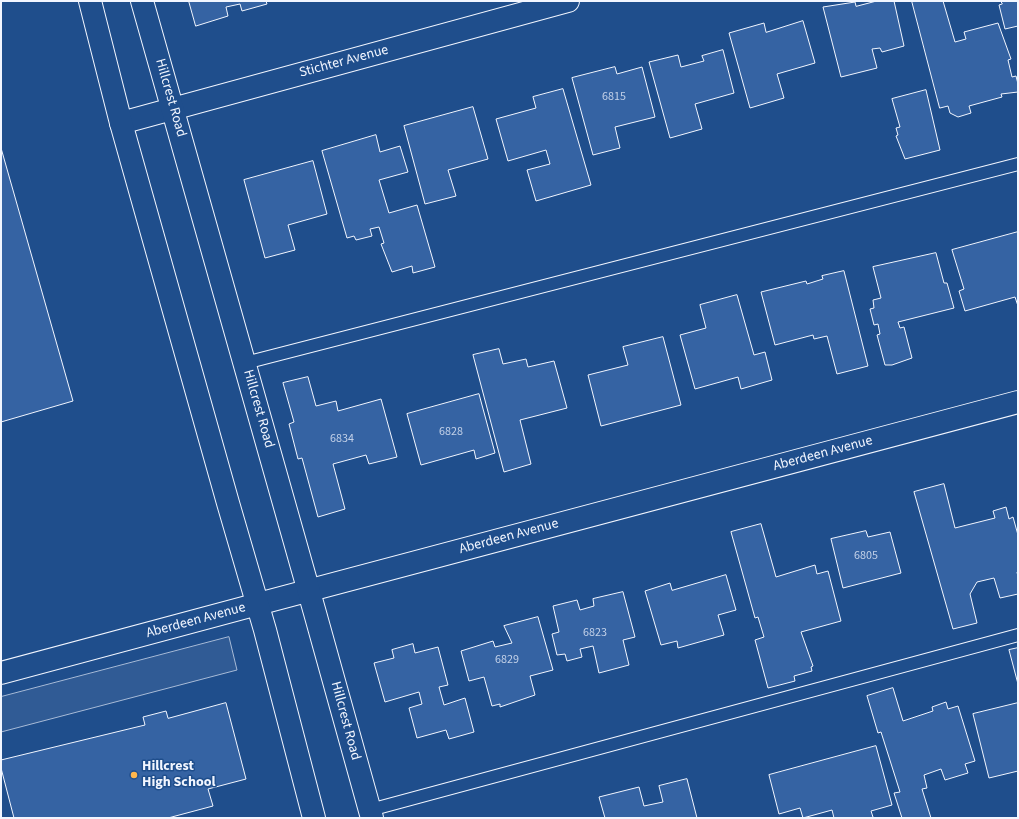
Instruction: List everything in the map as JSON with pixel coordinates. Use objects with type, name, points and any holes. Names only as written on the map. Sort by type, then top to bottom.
[{"type":"main road","points":[[90,1],[121,123],[258,604],[314,818]]},
{"type":"main road","name":"Hillcrest Road","points":[[142,1],[371,814]]},
{"type":"main road","name":"Stichter Avenue","points":[[121,123],[568,1]]},
{"type":"main road","name":"Aberdeen Avenue","points":[[1,674],[258,604],[1018,402]]},
{"type":"lane","points":[[245,363],[1018,164]]},
{"type":"lane","points":[[371,814],[1018,635]]},
{"type":"shaded area","points":[[229,637],[237,670],[1,732],[1,697]]},
{"type":"building","points":[[189,1],[266,1],[267,4],[242,11],[240,4],[226,7],[228,16],[196,26]]},
{"type":"building","points":[[877,1],[894,1],[904,46],[882,52],[880,48],[872,49],[877,68],[841,77],[823,7],[855,2],[856,6]]},
{"type":"building","points":[[912,1],[943,1],[955,42],[966,39],[964,32],[998,23],[1011,59],[1008,60],[1012,77],[1016,76],[1018,92],[1001,94],[1002,97],[969,106],[971,113],[958,117],[950,113],[948,106],[940,108]]},
{"type":"building","points":[[1001,1],[1018,1],[1018,26],[1005,29],[999,5],[1002,4]]},
{"type":"building","points":[[803,21],[815,63],[777,74],[784,98],[750,108],[729,33],[764,23],[766,32]]},
{"type":"building","points":[[723,50],[734,93],[695,104],[702,129],[670,138],[649,62],[678,55],[681,67],[704,61],[702,56]]},
{"type":"building","points":[[615,67],[617,74],[642,67],[655,117],[615,127],[620,148],[593,155],[572,78]]},
{"type":"building","points":[[563,89],[591,185],[536,201],[527,170],[550,164],[546,150],[508,161],[496,119],[536,108],[533,97]]},
{"type":"building","points":[[926,90],[940,150],[905,159],[896,136],[898,135],[896,128],[900,127],[892,99]]},
{"type":"building","points":[[473,107],[488,159],[448,170],[456,196],[425,204],[404,126]]},
{"type":"building","points":[[376,135],[380,152],[400,146],[408,172],[379,180],[389,213],[417,205],[435,267],[413,273],[412,266],[392,272],[381,244],[384,243],[379,227],[370,229],[372,236],[356,240],[354,236],[347,238],[322,151]]},
{"type":"building","points":[[1,148],[73,401],[1,422]]},
{"type":"building","points":[[313,161],[327,214],[288,225],[295,250],[265,258],[244,180]]},
{"type":"building","points":[[1018,232],[1018,306],[1015,297],[965,311],[959,291],[964,289],[952,250]]},
{"type":"building","points":[[936,253],[944,283],[947,283],[954,308],[898,322],[900,328],[904,327],[912,358],[892,365],[885,365],[877,335],[880,334],[878,324],[874,325],[870,309],[874,308],[873,300],[881,298],[873,267]]},
{"type":"building","points":[[844,271],[868,366],[837,374],[827,336],[814,339],[813,335],[775,345],[761,292],[806,281],[807,284],[823,279],[822,276]]},
{"type":"building","points":[[737,295],[754,355],[765,352],[772,380],[741,389],[738,377],[695,389],[680,335],[706,328],[700,305]]},
{"type":"building","points":[[663,337],[681,405],[601,426],[588,375],[628,365],[623,347]]},
{"type":"building","points":[[499,349],[503,364],[526,359],[528,367],[554,361],[567,408],[520,420],[531,464],[504,472],[473,355]]},
{"type":"building","points":[[308,377],[316,406],[336,401],[338,411],[381,399],[397,457],[369,464],[366,455],[333,464],[345,509],[318,517],[302,458],[298,459],[289,424],[294,422],[283,383]]},
{"type":"building","points":[[479,394],[495,453],[476,459],[474,450],[421,465],[407,414]]},
{"type":"building","points":[[944,484],[955,528],[995,518],[993,511],[1006,507],[1009,519],[1013,517],[1018,535],[1018,594],[1000,598],[994,578],[977,582],[970,594],[977,623],[953,629],[914,492]]},
{"type":"building","points":[[761,524],[776,577],[815,565],[817,574],[828,571],[841,621],[801,632],[813,666],[811,667],[812,671],[794,676],[795,681],[768,688],[755,640],[764,637],[758,617],[755,618],[731,532]]},
{"type":"building","points":[[866,531],[868,537],[890,532],[901,573],[843,588],[831,539]]},
{"type":"building","points":[[726,575],[736,610],[718,615],[724,635],[678,648],[677,641],[661,645],[645,591],[670,583],[672,590]]},
{"type":"building","points":[[623,592],[635,637],[623,640],[629,665],[599,673],[593,646],[580,649],[582,657],[567,661],[565,654],[557,655],[552,634],[559,632],[553,606],[577,600],[580,610],[594,606],[593,599]]},
{"type":"building","points":[[538,617],[553,670],[530,676],[535,695],[500,707],[500,704],[492,706],[484,677],[469,681],[461,651],[493,641],[495,647],[512,643],[504,626]]},
{"type":"building","points":[[413,644],[415,653],[438,647],[448,685],[439,687],[444,705],[465,698],[474,732],[449,739],[446,730],[417,738],[409,708],[422,704],[419,692],[385,702],[374,663],[394,658],[392,650]]},
{"type":"building","points":[[1018,648],[1018,684],[1009,650]]},
{"type":"building","points":[[893,688],[903,721],[933,711],[932,707],[946,702],[948,709],[958,706],[975,761],[965,764],[968,773],[945,780],[941,769],[924,775],[927,788],[922,789],[931,818],[902,818],[894,793],[900,792],[881,732],[878,733],[867,696]]},
{"type":"building","name":"Hillcrest High School","points":[[226,703],[246,779],[208,789],[213,806],[168,818],[14,818],[1,768],[1,760],[145,725],[143,717],[166,711],[168,718]]},
{"type":"building","points":[[1018,703],[1018,771],[989,778],[973,714]]},
{"type":"building","points":[[876,746],[892,805],[871,811],[873,817],[871,818],[834,818],[832,810],[803,818],[800,808],[779,814],[769,775]]},
{"type":"building","points":[[687,779],[697,818],[605,818],[599,797],[639,787],[644,806],[663,802],[659,786]]},
{"type":"place","name":"Hillcrest High School","points":[[134,775]]}]
